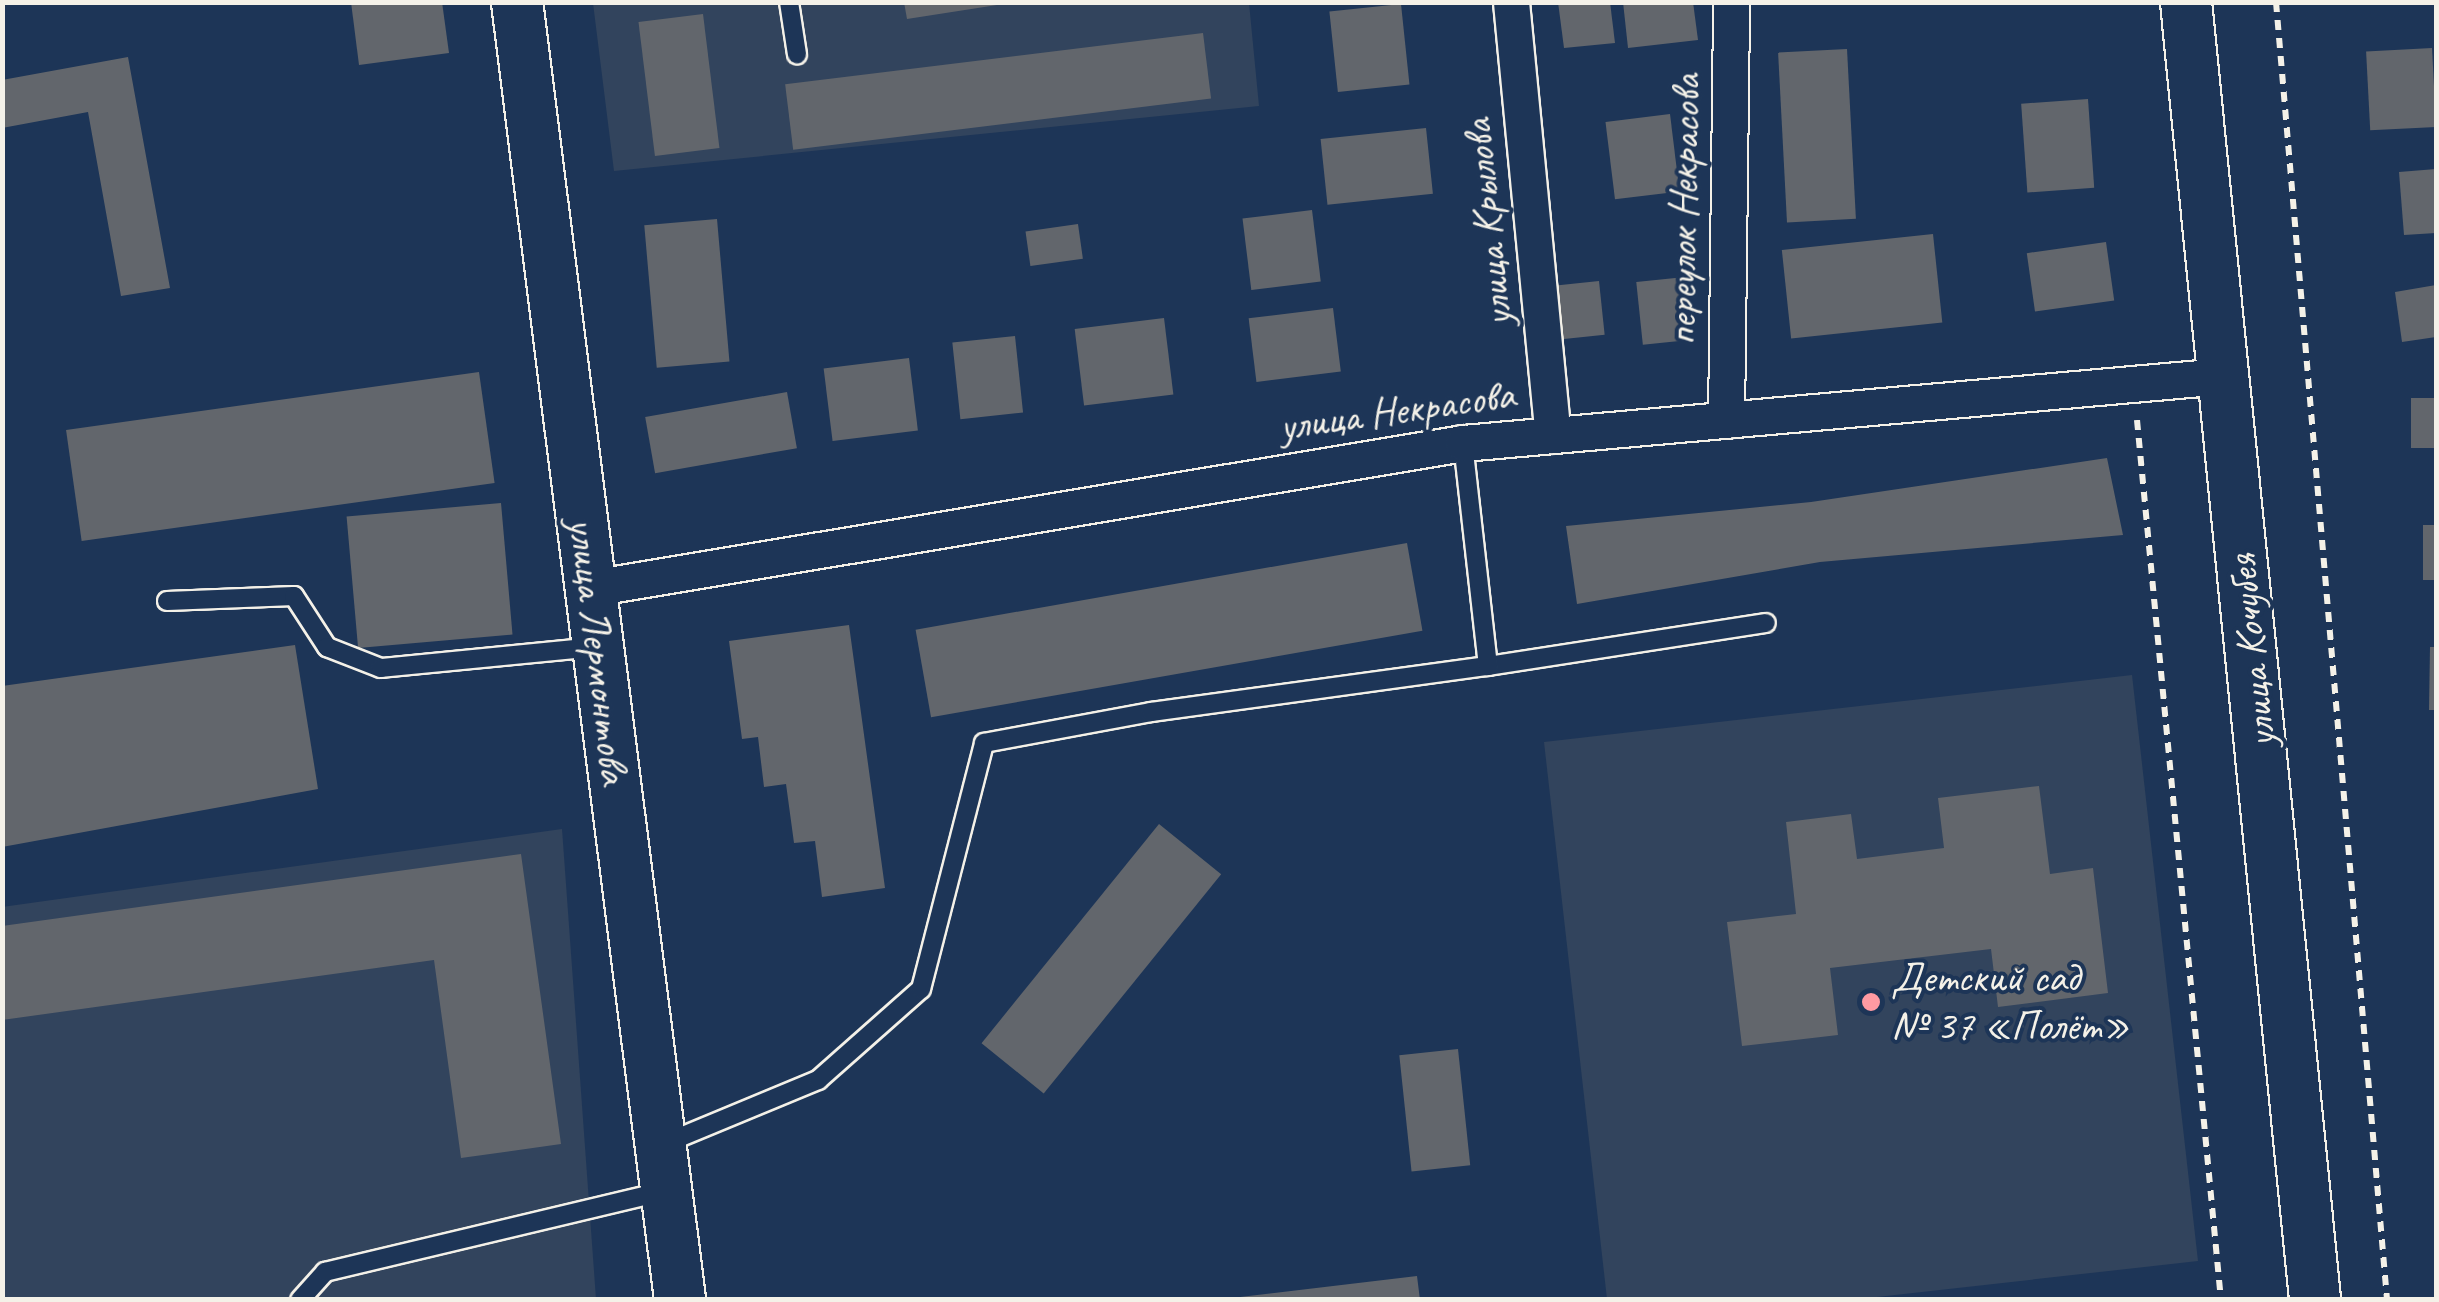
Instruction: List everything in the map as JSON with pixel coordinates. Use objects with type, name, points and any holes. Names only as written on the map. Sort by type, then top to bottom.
[{"type":"street","name":"улица Лермонтова","points":[[517,2],[680,1300]]},
{"type":"street","name":"улица Крылова","points":[[1511,2],[1554,435]]},
{"type":"street","name":"переулок Некрасова","points":[[1726,420],[1731,2]]},
{"type":"street","name":"улица Кочубея","points":[[2186,2],[2315,1300]]},
{"type":"street","name":"улица Некрасова","points":[[591,588],[1462,443],[2222,376]]},
{"type":"lane","points":[[789,2],[797,54]]},
{"type":"lane","points":[[1462,443],[1488,666]]},
{"type":"lane","points":[[168,601],[294,596],[327,646],[381,668],[598,646]]},
{"type":"lane","points":[[300,1300],[324,1272],[662,1168],[818,1080],[921,989],[984,743],[1151,712],[1766,623]]},
{"type":"path","points":[[2276,2],[2387,1300]]},
{"type":"path","points":[[2133,384],[2220,1300]]},
{"type":"shaded area","points":[[593,3],[1249,3],[1259,106],[614,171]]},
{"type":"shaded area","name":"Детский сад № 37 «Полёт»","points":[[2132,675],[2198,1261],[1859,1299],[1607,1299],[1544,742]]},
{"type":"shaded area","points":[[562,829],[596,1299],[3,1299],[2,907]]},
{"type":"building","points":[[351,2],[442,2],[449,53],[359,65]]},
{"type":"building","points":[[904,2],[997,2],[997,5],[907,19]]},
{"type":"building","points":[[1558,2],[1610,2],[1615,43],[1564,48]]},
{"type":"building","points":[[1623,2],[1693,2],[1698,40],[1628,48]]},
{"type":"building","points":[[1401,4],[1409,85],[1338,92],[1329,12]]},
{"type":"building","points":[[703,14],[719,148],[655,156],[638,22]]},
{"type":"building","points":[[1203,33],[1211,99],[793,150],[785,84]]},
{"type":"building","points":[[2432,48],[2436,127],[2370,130],[2366,51]]},
{"type":"building","points":[[1847,49],[1856,219],[1787,222],[1778,53]]},
{"type":"building","points":[[128,57],[170,288],[121,296],[88,112],[2,128],[2,80]]},
{"type":"building","points":[[2088,99],[2094,188],[2027,192],[2021,104]]},
{"type":"building","points":[[1670,114],[1680,191],[1615,199],[1605,122]]},
{"type":"building","points":[[1426,128],[1433,194],[1327,205],[1321,139]]},
{"type":"building","points":[[2436,169],[2436,233],[2404,235],[2399,172]]},
{"type":"building","points":[[1312,210],[1321,281],[1251,290],[1243,219]]},
{"type":"building","points":[[717,219],[729,361],[657,368],[644,225]]},
{"type":"building","points":[[1078,224],[1083,259],[1030,266],[1026,231]]},
{"type":"building","points":[[1933,234],[1942,323],[1791,338],[1782,250]]},
{"type":"building","points":[[2106,242],[2114,300],[2035,312],[2027,253]]},
{"type":"building","points":[[1685,277],[1692,340],[1643,345],[1636,282]]},
{"type":"building","points":[[1599,281],[1605,335],[1557,340],[1551,286]]},
{"type":"building","points":[[2436,285],[2436,337],[2402,342],[2395,292]]},
{"type":"building","points":[[1333,308],[1341,372],[1256,382],[1249,318]]},
{"type":"building","points":[[1164,318],[1173,394],[1084,405],[1075,329]]},
{"type":"building","points":[[1015,336],[1023,413],[960,419],[952,343]]},
{"type":"building","points":[[909,358],[918,430],[833,441],[824,368]]},
{"type":"building","points":[[479,372],[495,483],[82,541],[66,430]]},
{"type":"building","points":[[787,392],[797,448],[655,473],[645,417]]},
{"type":"building","points":[[2411,398],[2436,398],[2436,448],[2411,448]]},
{"type":"building","points":[[2107,458],[2123,535],[1820,562],[1577,604],[1566,526],[1811,502]]},
{"type":"building","points":[[501,503],[513,634],[358,648],[347,517]]},
{"type":"building","points":[[2423,525],[2436,525],[2436,580],[2423,580]]},
{"type":"building","points":[[1407,543],[1422,631],[931,717],[916,630]]},
{"type":"building","points":[[849,625],[885,888],[822,897],[815,841],[794,843],[786,784],[764,787],[758,737],[742,739],[729,641]]},
{"type":"building","points":[[295,645],[318,789],[2,847],[2,686]]},
{"type":"building","points":[[2430,647],[2436,647],[2436,710],[2429,710]]},
{"type":"building","points":[[2039,786],[2050,874],[2093,868],[2108,993],[1998,1007],[1991,949],[1830,968],[1838,1035],[1742,1046],[1727,922],[1796,914],[1786,822],[1851,814],[1857,859],[1944,848],[1938,798]]},
{"type":"building","points":[[1159,824],[1221,874],[1044,1094],[982,1043]]},
{"type":"building","points":[[521,854],[561,1144],[461,1158],[434,960],[2,1020],[2,926]]},
{"type":"building","points":[[1458,1049],[1470,1165],[1412,1172],[1399,1055]]},
{"type":"building","points":[[1417,1276],[1420,1300],[1240,1300],[1240,1297]]},
{"type":"place","name":"Детский сад № 37 «Полёт»","points":[[1871,1002]]}]
